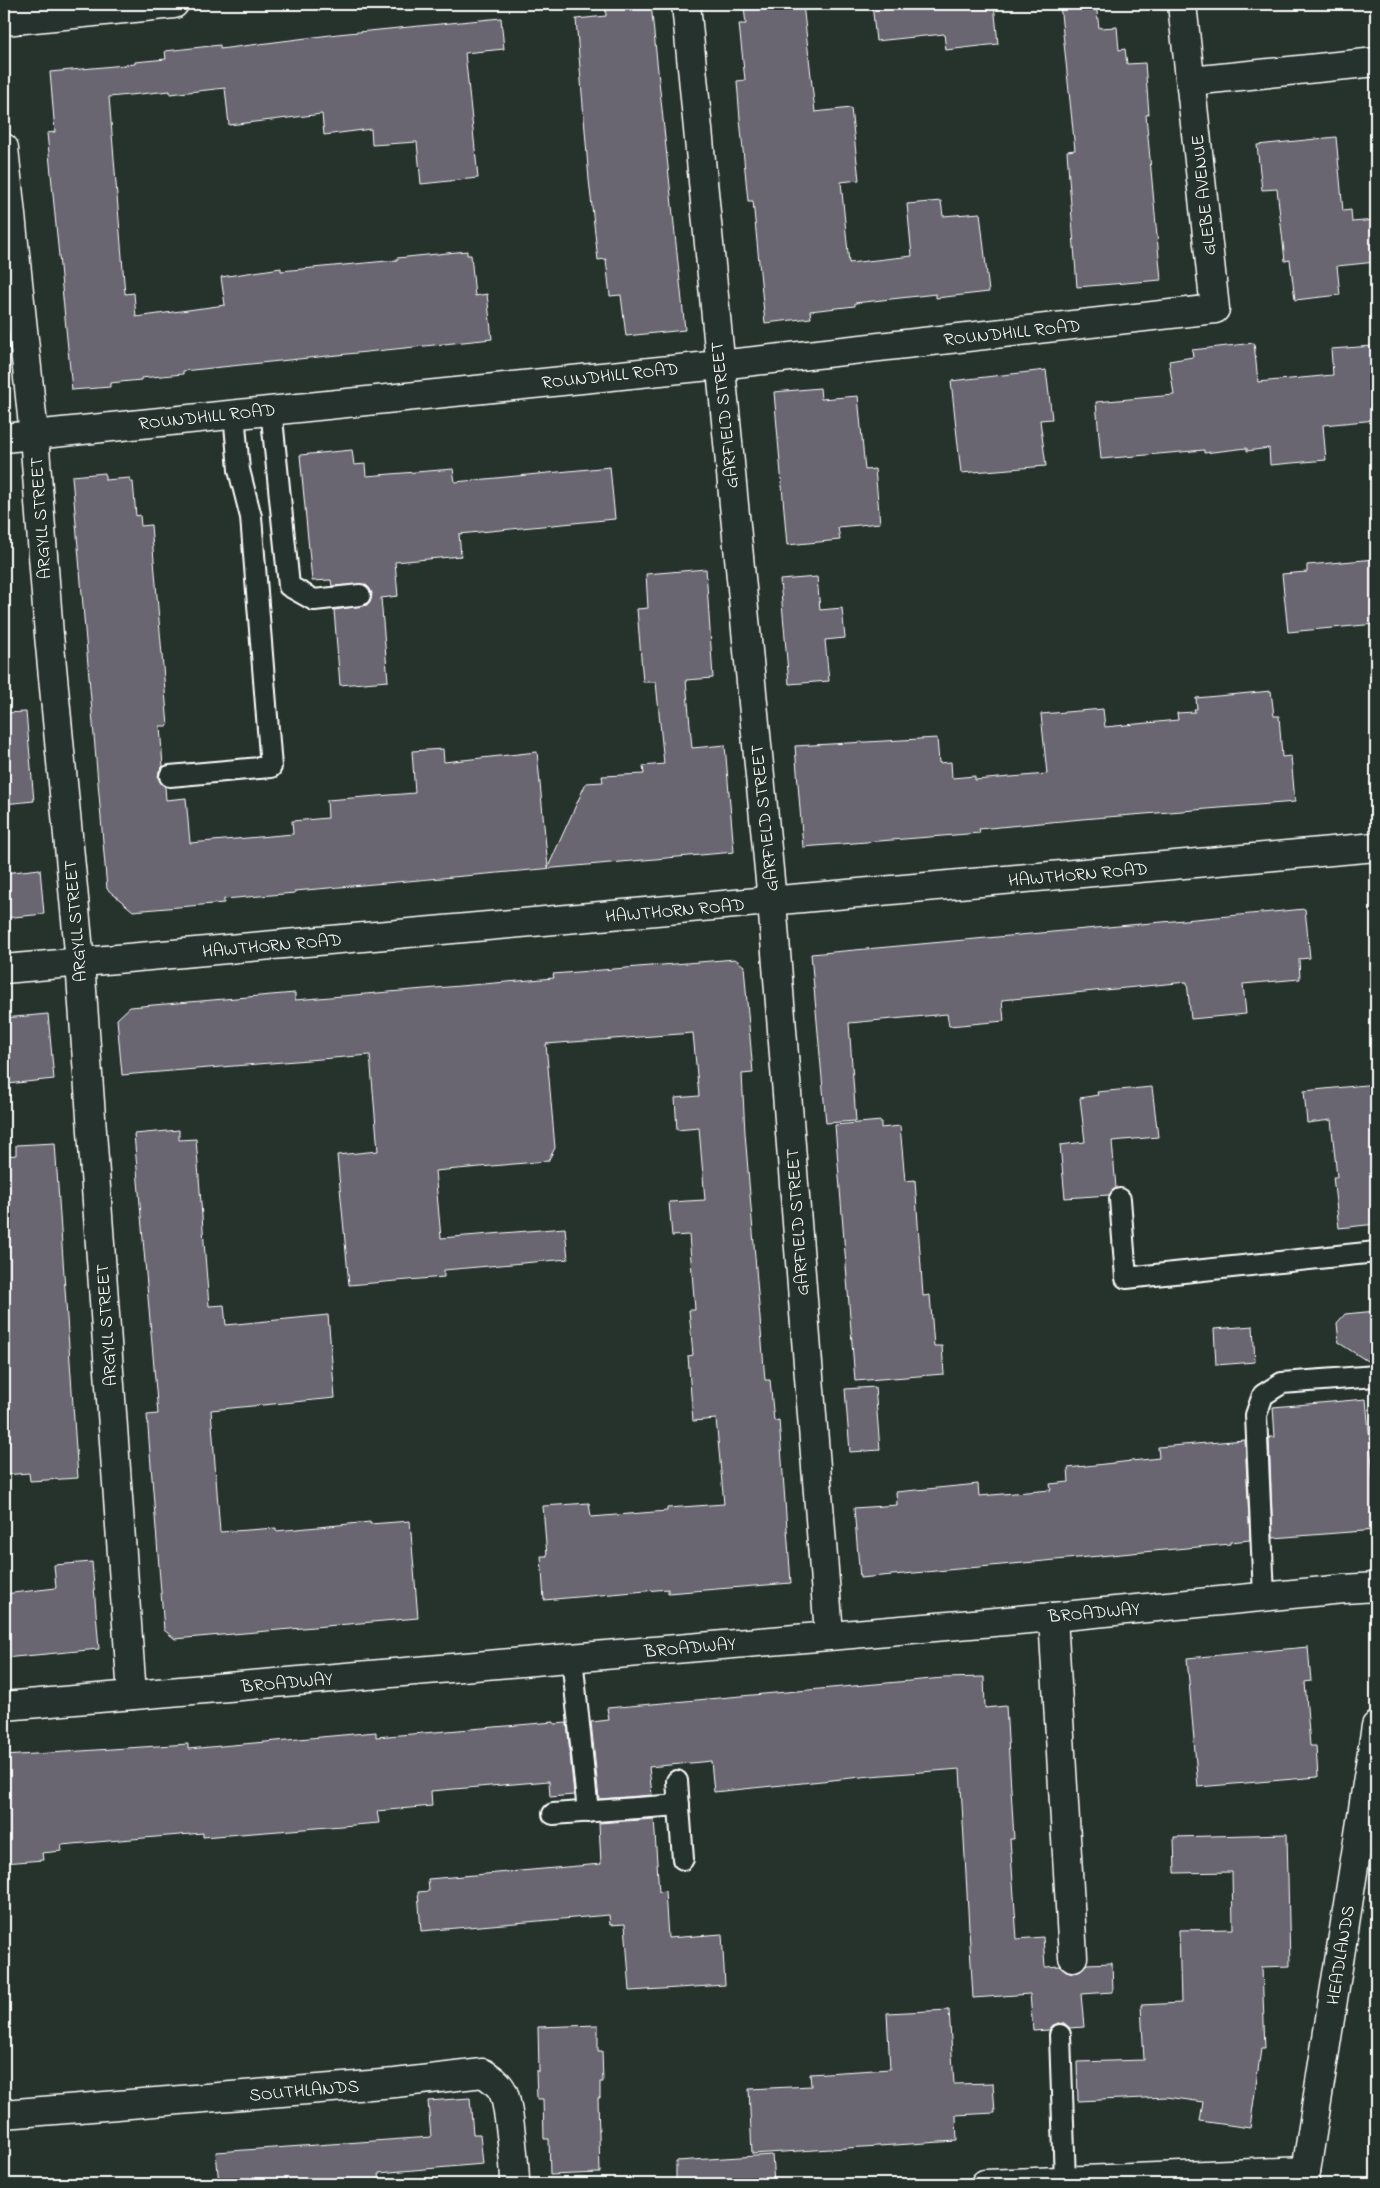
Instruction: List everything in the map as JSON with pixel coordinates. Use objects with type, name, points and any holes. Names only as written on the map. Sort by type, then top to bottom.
[{"type":"street","points":[[4,21],[174,4]]},
{"type":"street","name":"GARFIELD STREET","points":[[686,4],[719,365],[772,901],[829,1634]]},
{"type":"street","name":"GLEBE AVENUE","points":[[1182,4],[1215,309]]},
{"type":"street","points":[[1191,81],[1376,62]]},
{"type":"street","name":"ARGYLL STREET","points":[[4,148],[34,435],[49,635],[80,962],[132,1695]]},
{"type":"street","name":"ROUNDHILL ROAD","points":[[4,438],[271,409],[719,365],[1215,309]]},
{"type":"street","name":"HAWTHORN ROAD","points":[[4,968],[1376,847]]},
{"type":"street","name":"BROADWAY","points":[[4,1706],[1376,1587]]},
{"type":"street","points":[[1053,1616],[1073,1957]]},
{"type":"street","name":"HEADLANDS","points":[[1305,2178],[1376,1726]]},
{"type":"street","name":"SOUTHLANDS","points":[[4,2114],[395,2083],[483,2073],[497,2083],[504,2093],[515,2184]]},
{"type":"street","points":[[985,2184],[1305,2178]]},
{"type":"lane","points":[[271,409],[289,586],[314,600],[360,595]]},
{"type":"lane","points":[[170,776],[270,767],[251,517],[239,470],[234,414]]},
{"type":"lane","points":[[1120,1200],[1126,1278],[1376,1252]]},
{"type":"lane","points":[[1264,1596],[1256,1415],[1263,1395],[1282,1383],[1376,1376]]},
{"type":"lane","points":[[572,1657],[588,1812]]},
{"type":"lane","points":[[677,1781],[683,1859]]},
{"type":"lane","points":[[553,1814],[679,1805]]},
{"type":"lane","points":[[1060,2035],[1065,2181]]},
{"type":"building","points":[[605,4],[651,4],[685,330],[626,336],[621,295],[610,296],[606,259],[598,260],[589,180],[576,19],[606,16]]},
{"type":"building","points":[[803,4],[815,112],[851,108],[859,180],[841,182],[849,263],[912,256],[907,204],[941,201],[943,216],[980,213],[989,292],[936,298],[936,294],[855,303],[855,306],[810,311],[811,318],[765,323],[753,201],[748,201],[740,119],[737,81],[745,80],[739,24],[746,24],[744,8]]},
{"type":"building","points":[[872,4],[994,4],[998,44],[946,50],[944,34],[876,41]]},
{"type":"building","points":[[1060,4],[1096,4],[1099,28],[1117,27],[1119,50],[1125,49],[1127,64],[1145,63],[1149,114],[1146,115],[1161,280],[1077,287],[1067,151],[1075,150]]},
{"type":"building","points":[[501,18],[504,49],[465,53],[478,178],[421,184],[417,142],[372,145],[371,129],[324,135],[322,114],[229,125],[225,88],[170,94],[170,91],[109,97],[125,294],[134,293],[136,317],[225,305],[221,277],[281,268],[281,271],[467,251],[467,255],[471,255],[475,296],[487,294],[492,339],[183,371],[183,374],[110,383],[110,387],[72,390],[47,133],[55,132],[50,72],[135,64],[135,62],[166,59],[165,51],[220,45],[220,49],[338,34]]},
{"type":"building","points":[[1336,137],[1343,211],[1351,210],[1352,222],[1376,220],[1376,262],[1337,266],[1340,295],[1295,300],[1290,260],[1285,261],[1277,189],[1262,190],[1257,145]]},
{"type":"building","points":[[1254,343],[1258,382],[1333,375],[1331,349],[1373,346],[1376,378],[1376,420],[1323,425],[1326,460],[1270,465],[1269,448],[1247,451],[1247,448],[1204,453],[1204,450],[1101,459],[1096,402],[1174,395],[1169,361],[1193,357],[1192,350]]},
{"type":"building","points":[[1046,370],[1052,419],[1040,420],[1046,466],[961,473],[951,381]]},
{"type":"building","points":[[820,388],[821,399],[858,396],[865,470],[875,469],[880,523],[838,527],[840,540],[787,545],[774,392]]},
{"type":"building","points":[[352,450],[354,465],[365,464],[366,476],[453,469],[455,482],[610,467],[615,519],[459,534],[461,556],[395,562],[398,596],[381,598],[388,681],[340,685],[334,610],[367,605],[371,600],[372,593],[364,584],[332,586],[331,580],[312,581],[300,455]]},
{"type":"building","points":[[105,473],[105,480],[130,478],[130,482],[133,482],[136,516],[140,515],[141,526],[151,525],[168,726],[160,726],[163,766],[159,771],[158,778],[165,787],[166,800],[186,798],[190,843],[293,834],[292,821],[328,818],[327,800],[415,793],[412,751],[443,749],[444,762],[537,752],[548,867],[586,783],[603,782],[602,776],[644,774],[643,766],[664,764],[656,682],[643,682],[637,609],[648,608],[646,574],[706,569],[713,678],[686,680],[692,748],[725,745],[734,852],[295,891],[295,893],[224,899],[224,903],[133,911],[107,889],[72,476]]},
{"type":"building","points":[[1376,559],[1376,624],[1288,632],[1282,574],[1307,572],[1307,565]]},
{"type":"building","points":[[817,577],[820,610],[842,608],[845,638],[825,640],[829,681],[789,684],[780,580]]},
{"type":"building","points":[[1271,691],[1274,716],[1279,716],[1282,757],[1291,756],[1295,802],[1082,819],[979,829],[980,833],[803,847],[795,746],[937,738],[939,763],[951,762],[952,778],[975,776],[975,780],[1047,774],[1041,714],[1103,709],[1105,727],[1178,720],[1177,713],[1195,712],[1194,709],[1197,709],[1196,698]]},
{"type":"building","points":[[26,712],[34,801],[4,804],[4,713]]},
{"type":"building","points":[[40,869],[44,914],[4,918],[4,873]]},
{"type":"building","points":[[1305,909],[1310,958],[1299,959],[1300,979],[1243,984],[1246,1014],[1191,1019],[1187,982],[1002,1000],[1004,1021],[949,1026],[947,1014],[849,1023],[856,1121],[826,1123],[811,954]]},
{"type":"building","points":[[735,959],[744,966],[753,1073],[742,1074],[745,1133],[765,1380],[770,1380],[774,1421],[779,1420],[791,1583],[668,1593],[668,1589],[544,1600],[541,1556],[547,1556],[543,1506],[589,1503],[591,1517],[667,1511],[667,1508],[724,1504],[716,1419],[693,1421],[688,1356],[693,1355],[689,1310],[695,1310],[689,1235],[672,1236],[669,1202],[705,1200],[699,1128],[677,1130],[675,1098],[699,1096],[693,1033],[546,1044],[555,1148],[548,1161],[435,1171],[441,1238],[565,1228],[568,1259],[444,1270],[444,1277],[349,1285],[337,1155],[378,1151],[370,1055],[122,1075],[117,1019],[130,1007],[295,993],[295,1000],[554,978],[553,974]]},
{"type":"building","points":[[48,1014],[54,1079],[7,1084],[4,1066],[4,1018]]},
{"type":"building","points":[[1376,1084],[1376,1224],[1339,1228],[1333,1177],[1337,1177],[1331,1120],[1307,1123],[1304,1091]]},
{"type":"building","points":[[1152,1087],[1158,1137],[1112,1141],[1116,1188],[1109,1195],[1065,1198],[1060,1145],[1085,1142],[1080,1098],[1098,1095],[1097,1092]]},
{"type":"building","points":[[881,1121],[881,1128],[900,1126],[905,1181],[915,1180],[923,1296],[930,1295],[934,1346],[942,1346],[944,1374],[855,1381],[835,1125]]},
{"type":"building","points":[[179,1130],[179,1140],[196,1139],[209,1306],[224,1305],[226,1325],[328,1315],[335,1398],[211,1410],[220,1532],[276,1528],[276,1531],[370,1522],[370,1524],[410,1521],[418,1618],[175,1639],[164,1630],[147,1415],[158,1414],[134,1134]]},
{"type":"building","points":[[55,1143],[78,1478],[30,1481],[29,1473],[4,1475],[4,1156],[16,1155],[16,1145]]},
{"type":"building","points":[[1376,1311],[1376,1364],[1372,1364],[1339,1343],[1337,1323],[1345,1314]]},
{"type":"building","points":[[1253,1326],[1255,1362],[1216,1365],[1214,1329]]},
{"type":"building","points":[[875,1387],[880,1450],[850,1452],[845,1389]]},
{"type":"building","points":[[1366,1399],[1376,1509],[1376,1530],[1273,1538],[1269,1437],[1275,1437],[1273,1407]]},
{"type":"building","points":[[1245,1440],[1250,1540],[1230,1542],[1230,1544],[860,1578],[854,1508],[897,1505],[896,1492],[978,1484],[979,1496],[1051,1490],[1050,1484],[1069,1482],[1068,1468],[1159,1458],[1158,1447]]},
{"type":"building","points":[[92,1562],[99,1649],[4,1658],[4,1594],[56,1588],[54,1565]]},
{"type":"building","points":[[1308,1647],[1311,1681],[1305,1682],[1310,1746],[1316,1746],[1318,1777],[1198,1787],[1187,1658]]},
{"type":"building","points":[[984,1677],[985,1708],[1006,1706],[1014,1839],[1010,1839],[1017,1939],[1043,1937],[1045,1967],[1060,1966],[1066,1971],[1073,1973],[1081,1970],[1087,1964],[1112,1963],[1113,1992],[1081,1994],[1084,2027],[1070,2028],[1065,2024],[1059,2023],[1053,2025],[1049,2030],[1033,2031],[1030,1994],[973,1998],[960,1769],[714,1792],[711,1761],[649,1767],[652,1795],[599,1799],[591,1722],[609,1720],[607,1708],[943,1678]]},
{"type":"building","points":[[554,1722],[554,1724],[567,1723],[574,1795],[550,1797],[549,1781],[431,1791],[432,1806],[377,1811],[379,1823],[203,1837],[203,1833],[61,1845],[62,1851],[42,1853],[43,1860],[4,1863],[4,1756],[188,1744],[188,1749],[376,1732],[376,1737]]},
{"type":"building","points":[[654,1819],[659,1892],[665,1891],[668,1938],[722,1934],[725,1985],[630,1991],[625,1924],[610,1925],[609,1915],[421,1931],[418,1892],[429,1891],[428,1879],[601,1864],[599,1823]]},
{"type":"building","points":[[1287,1834],[1290,1966],[1262,1967],[1265,2049],[1261,2049],[1250,2128],[1200,2121],[1203,2102],[1167,2097],[1078,2101],[1077,2062],[1144,2060],[1141,2005],[1181,2003],[1179,1930],[1233,1929],[1232,1872],[1175,1873],[1174,1837]]},
{"type":"building","points":[[949,2010],[954,2084],[993,2083],[995,2113],[956,2115],[957,2141],[752,2154],[749,2089],[811,2086],[810,2074],[890,2069],[887,2013]]},
{"type":"building","points":[[598,2025],[598,2051],[602,2051],[603,2082],[600,2082],[600,2098],[598,2098],[600,2173],[550,2175],[549,2139],[544,2139],[543,2099],[537,2099],[536,2071],[539,2071],[538,2027]]},
{"type":"building","points":[[470,2098],[473,2134],[480,2134],[483,2164],[379,2173],[380,2184],[219,2184],[216,2152],[431,2137],[428,2101]]},
{"type":"building","points":[[772,2155],[774,2184],[676,2184],[676,2161]]}]
